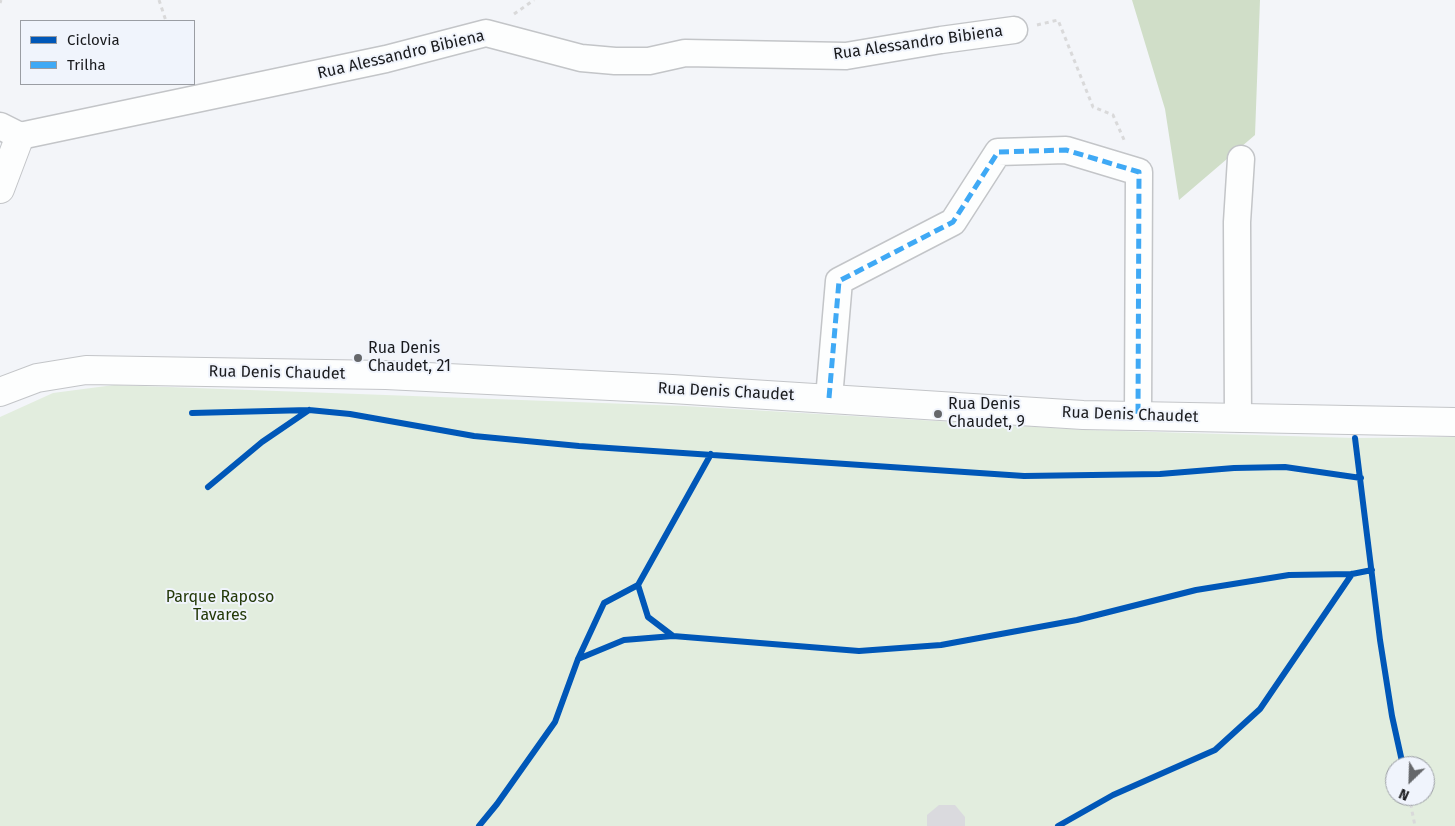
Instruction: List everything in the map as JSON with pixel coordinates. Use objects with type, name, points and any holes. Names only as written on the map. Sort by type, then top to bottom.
[{"type":"street","name":"Rua Alessandro Bibiena","points":[[10,131],[386,58],[486,33],[581,58],[649,61],[685,53],[846,56],[1014,30]]},
{"type":"street","points":[[0,189],[10,131]]},
{"type":"street","points":[[829,398],[838,281],[953,222],[998,152],[1066,150],[1139,172],[1138,416]]},
{"type":"street","points":[[1238,418],[1237,222],[1241,159]]},
{"type":"street","name":"Rua Denis Chaudet","points":[[0,392],[38,378],[86,370],[157,370],[386,375],[829,398],[1083,415],[1455,422]]},
{"type":"path","points":[[159,0],[166,20]]},
{"type":"path","points":[[1014,30],[1058,20],[1093,107],[1113,115],[1139,172]]},
{"type":"path","points":[[208,487],[262,442],[309,410]]},
{"type":"path","points":[[192,413],[309,410],[350,414],[474,436],[579,446],[1024,476],[1160,474],[1234,468],[1285,467],[1361,478]]},
{"type":"path","points":[[1356,438],[1390,707],[1401,756]]},
{"type":"path","points":[[479,826],[497,804],[555,722],[578,659],[604,603],[638,585],[710,454]]},
{"type":"path","points":[[578,659],[624,640],[674,636],[858,651],[941,645],[1078,620],[1196,590],[1289,575],[1352,574],[1372,570]]},
{"type":"path","points":[[1058,826],[1113,795],[1215,750],[1260,709],[1352,574]]},
{"type":"path","points":[[638,585],[648,617],[674,636]]},
{"type":"path","points":[[1411,806],[1415,826]]},
{"type":"green space","points":[[1132,0],[1260,0],[1255,135],[1179,200],[1165,109]]},
{"type":"green space","name":"Parque Raposo Tavares","points":[[114,385],[684,406],[1088,430],[1355,438],[1455,437],[1455,826],[0,826],[0,417],[53,393]]},
{"type":"building","points":[[939,805],[955,805],[965,817],[965,826],[927,826],[927,815]]},
{"type":"marked path","points":[[829,398],[839,281],[953,222],[998,152],[1066,150],[1139,172],[1138,416]]},
{"type":"cycle path","points":[[192,413],[309,410],[350,414],[474,436],[579,446],[1024,476],[1160,474],[1234,468],[1285,467],[1361,478]]},
{"type":"cycle path","points":[[208,487],[262,442],[309,410]]},
{"type":"cycle path","points":[[1355,438],[1380,640],[1392,716],[1401,756]]},
{"type":"cycle path","points":[[479,826],[497,804],[555,722],[578,659],[604,603],[638,585],[711,454]]},
{"type":"cycle path","points":[[578,659],[624,640],[673,636],[859,651],[941,645],[1077,620],[1196,590],[1289,575],[1352,574],[1372,570]]},
{"type":"cycle path","points":[[1058,826],[1113,795],[1215,750],[1260,709],[1352,574]]},
{"type":"cycle path","points":[[638,585],[648,617],[673,636]]},
{"type":"place","name":"Rua Denis Chaudet, 21","points":[[358,358]]},
{"type":"place","name":"Rua Denis Chaudet, 9","points":[[938,414]]}]
